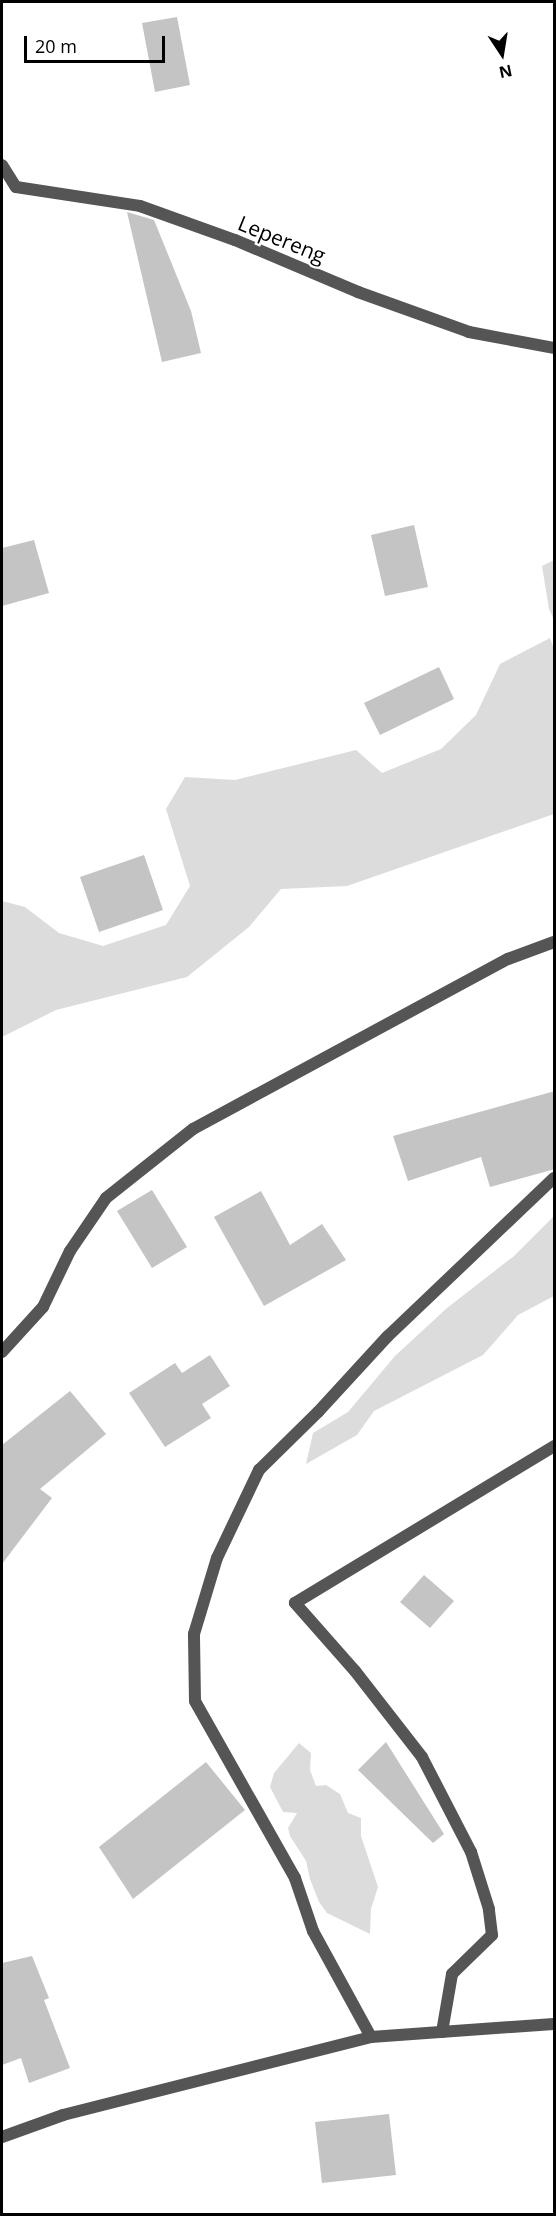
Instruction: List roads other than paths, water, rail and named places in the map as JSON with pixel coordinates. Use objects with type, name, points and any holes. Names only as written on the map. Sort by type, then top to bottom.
[{"type":"street","name":"Lepereng","points":[[2,165],[16,187],[140,206],[234,240],[358,292],[469,332],[555,348]]},
{"type":"street","points":[[2,1352],[43,1307],[70,1251],[106,1198],[193,1129],[508,959],[555,942]]},
{"type":"street","points":[[371,2037],[313,1931],[295,1878],[195,1701],[194,1634],[218,1558],[259,1470],[318,1412],[388,1336],[555,1178]]},
{"type":"street","points":[[442,2032],[452,1974],[492,1935],[489,1909],[471,1852],[422,1757],[355,1671],[295,1603],[555,1446]]},
{"type":"street","points":[[2,2137],[63,2115],[371,2037],[555,2024]]}]
